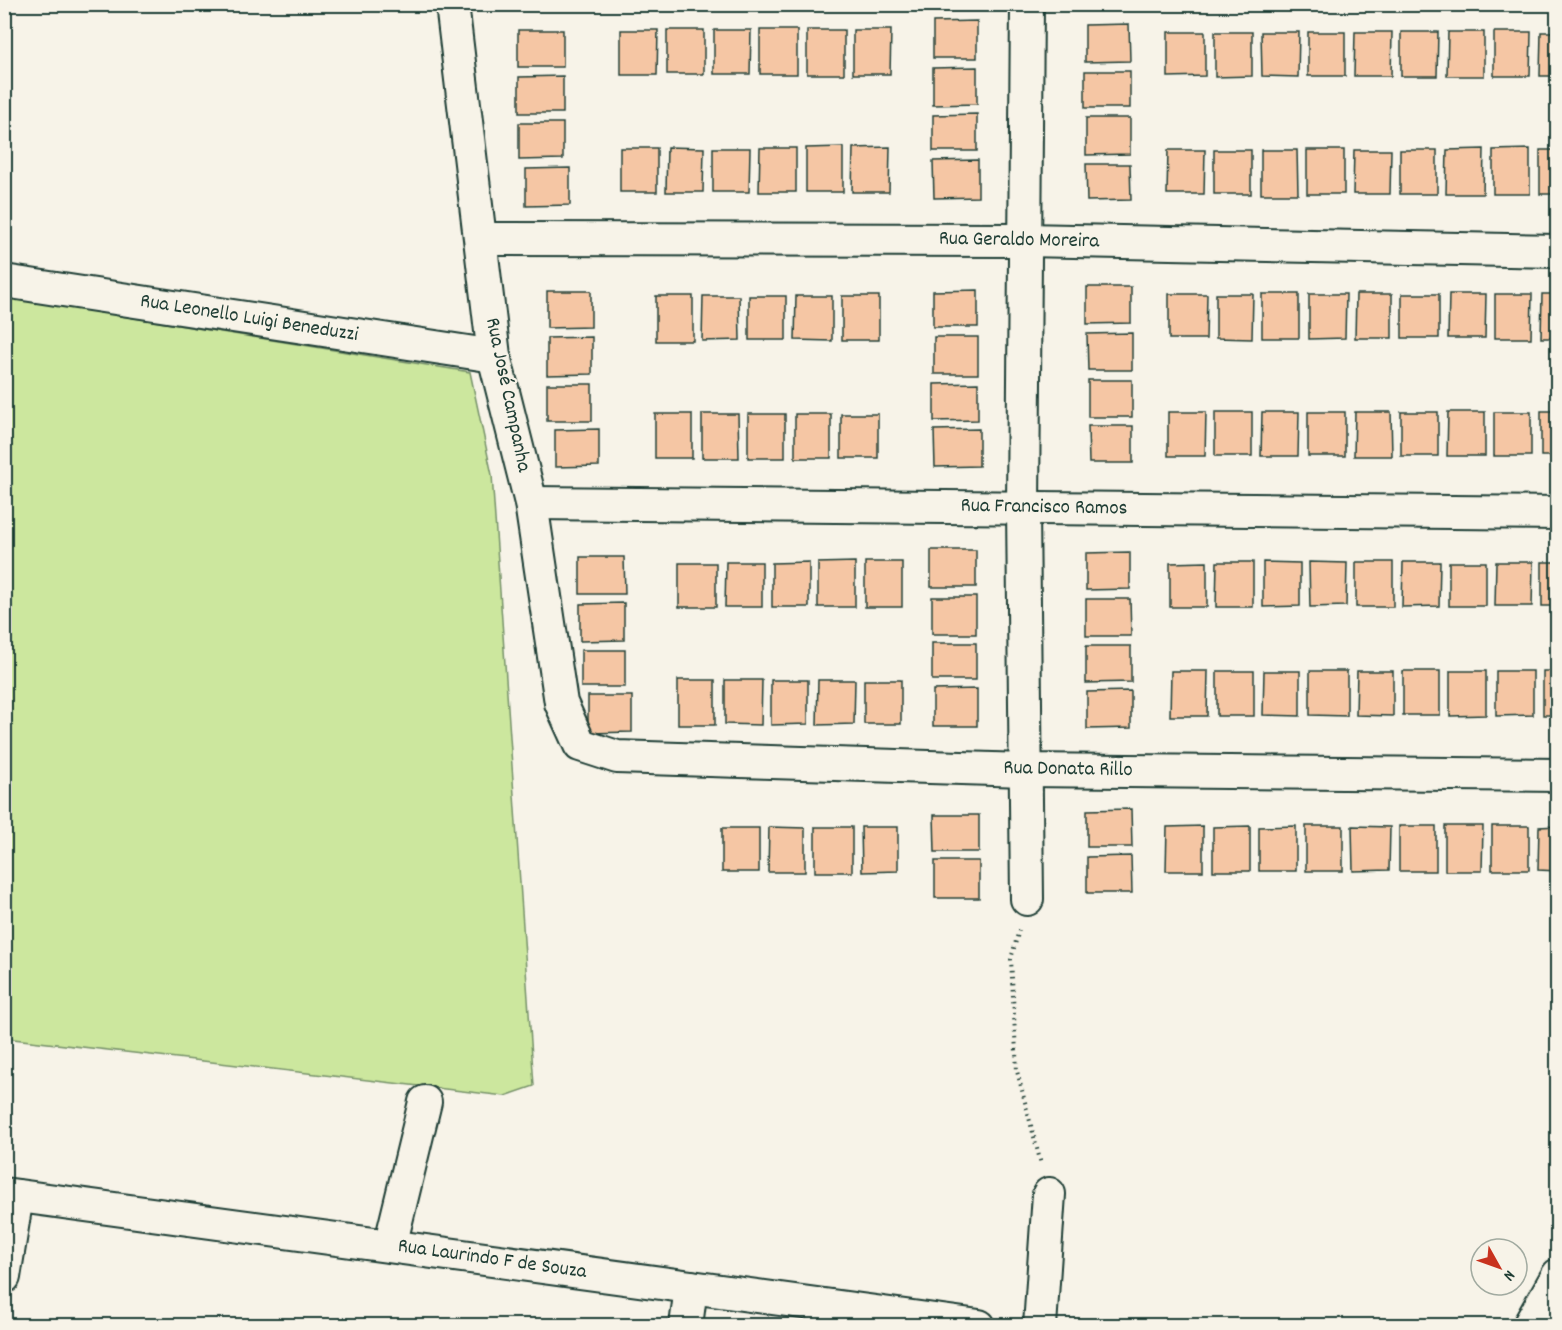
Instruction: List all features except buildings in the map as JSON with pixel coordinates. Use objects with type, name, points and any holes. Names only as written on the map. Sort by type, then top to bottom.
[{"type":"street","name":"Rua José Campanha","points":[[452,4],[494,356],[531,503],[561,703],[580,745]]},
{"type":"street","points":[[1027,4],[1023,508],[1027,899]]},
{"type":"street","name":"Rua Geraldo Moreira","points":[[481,239],[1025,240],[1557,251]]},
{"type":"street","name":"Rua Leonello Luigi Beneduzzi","points":[[4,281],[494,356]]},
{"type":"street","name":"Rua Francisco Ramos","points":[[531,503],[1557,513]]},
{"type":"street","name":"Rua Donata Rillo","points":[[580,745],[617,757],[1025,770],[1557,776]]},
{"type":"street","points":[[390,1246],[425,1102]]},
{"type":"street","points":[[1040,1326],[1049,1194]]},
{"type":"street","points":[[4,1277],[11,1195]]},
{"type":"street","name":"Rua Laurindo F de Souza","points":[[11,1195],[979,1326]]},
{"type":"street","points":[[1529,1326],[1557,1275]]},
{"type":"street","points":[[686,1326],[691,1287]]},
{"type":"path","points":[[1027,899],[1011,959],[1017,1071],[1049,1194]]},
{"type":"green space","points":[[4,297],[470,372],[492,475],[534,1086],[505,1096],[5,1038]]}]
